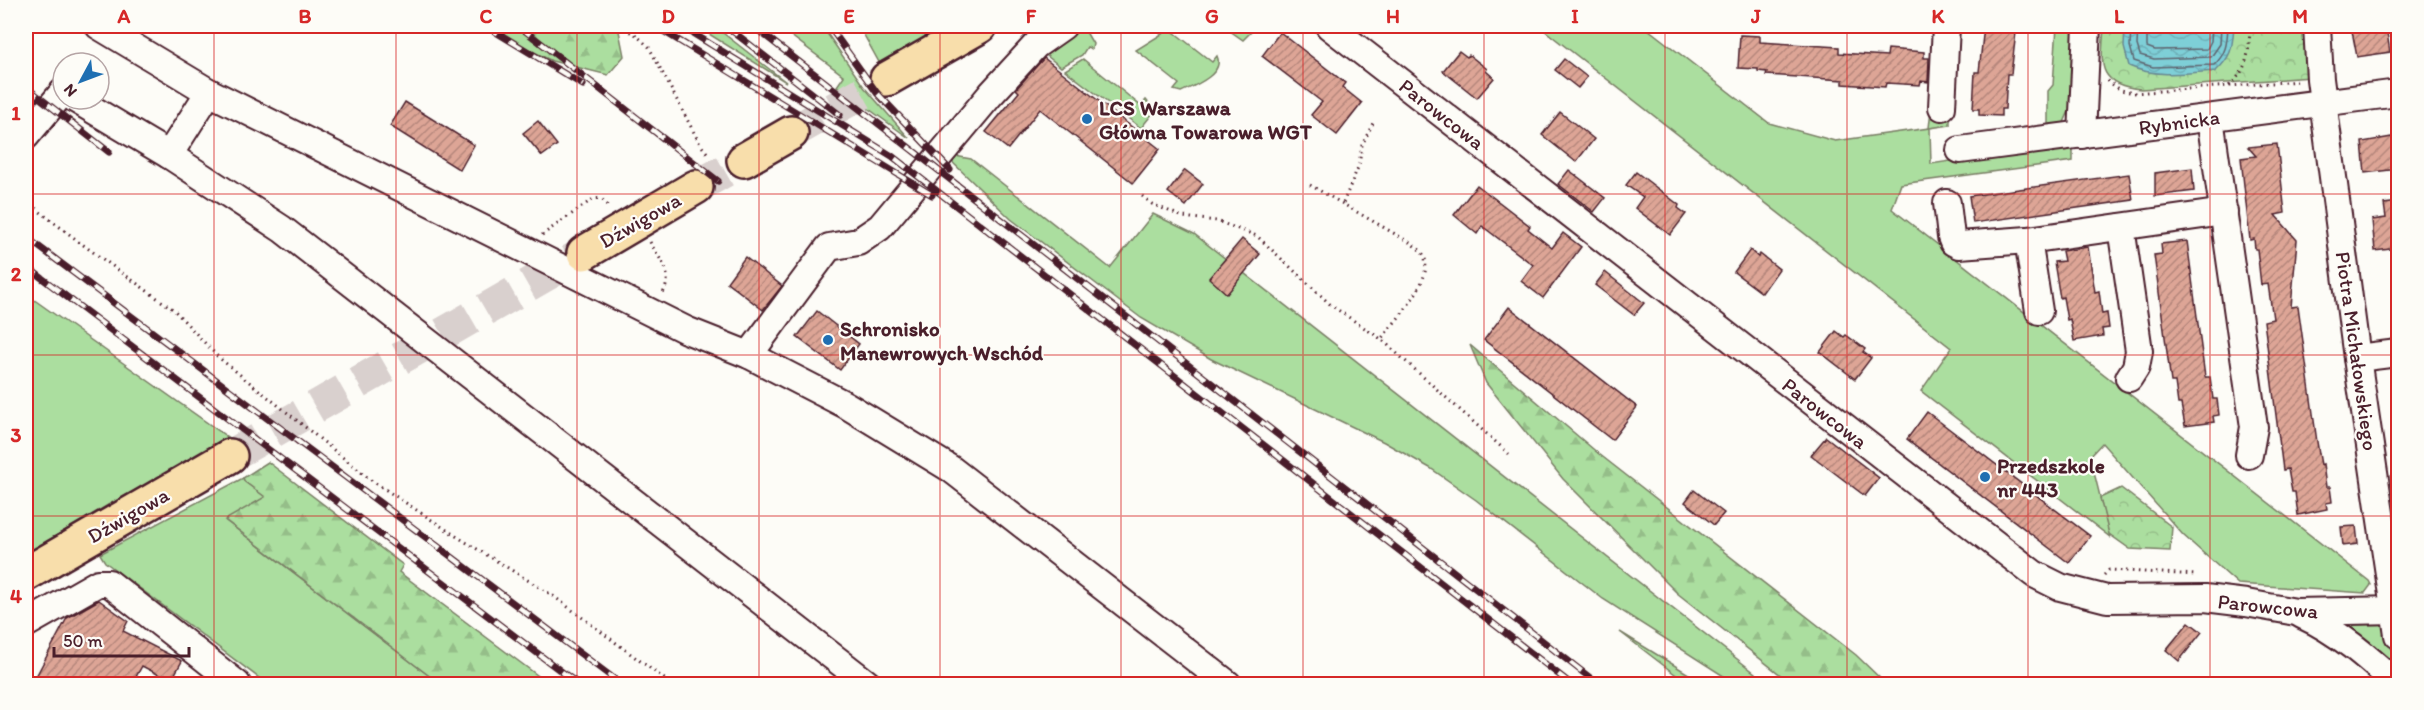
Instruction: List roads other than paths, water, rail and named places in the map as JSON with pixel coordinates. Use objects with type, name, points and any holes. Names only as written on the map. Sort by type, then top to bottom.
[{"type":"main road","points":[[887,79],[980,26]]},
{"type":"main road","points":[[744,160],[791,133]]},
{"type":"main road","name":"Dźwigowa","points":[[584,253],[696,187]]},
{"type":"main road","name":"Dźwigowa","points":[[26,573],[230,456]]},
{"type":"street","points":[[99,26],[209,92],[686,330],[749,355],[846,405],[951,469],[1228,684]]},
{"type":"street","points":[[749,355],[829,247],[858,243],[880,228],[991,94],[1036,45],[1063,26]]},
{"type":"street","name":"Parowcowa","points":[[1329,26],[2034,574],[2060,587],[2107,599],[2205,598],[2296,612],[2396,610]]},
{"type":"street","points":[[1942,107],[1946,26]]},
{"type":"street","points":[[2082,135],[2087,26]]},
{"type":"street","name":"Piotra Michałowskiego","points":[[2317,26],[2322,91],[2357,358],[2398,635]]},
{"type":"street","name":"Rybnicka","points":[[1960,150],[2210,118],[2322,91],[2398,93]]},
{"type":"street","points":[[169,155],[209,92]]},
{"type":"street","points":[[26,136],[51,106]]},
{"type":"street","points":[[95,111],[169,155],[282,229],[868,684]]},
{"type":"street","points":[[2210,118],[2254,427],[2249,455]]},
{"type":"street","points":[[1947,203],[1951,237],[1953,242],[1959,245],[2028,240],[2224,212]]},
{"type":"street","points":[[2121,227],[2139,351],[2136,367],[2129,378]]},
{"type":"street","points":[[2028,240],[2039,311]]},
{"type":"street","points":[[2357,358],[2398,353]]},
{"type":"street","points":[[26,624],[98,583],[109,583],[237,684]]},
{"type":"street","points":[[2296,612],[2327,626],[2365,654],[2397,684]]},
{"type":"water","points":[[2125,26],[2234,26],[2231,50],[2216,71],[2172,74],[2149,72],[2129,66],[2124,47]]},
{"type":"tunnel","points":[[791,133],[887,79]]},
{"type":"tunnel","points":[[696,187],[744,160]]},
{"type":"tunnel","points":[[230,456],[584,253]]},
{"type":"railway","points":[[486,26],[583,85]]},
{"type":"railway","points":[[519,26],[718,181]]},
{"type":"railway","points":[[655,26],[932,195]]},
{"type":"railway","points":[[681,26],[892,156],[1571,684]]},
{"type":"railway","points":[[726,26],[840,115]]},
{"type":"railway","points":[[753,26],[1598,684]]},
{"type":"railway","points":[[829,26],[877,93],[950,170]]},
{"type":"railway","points":[[26,87],[109,152]]},
{"type":"railway","points":[[26,237],[621,684]]},
{"type":"railway","points":[[26,266],[578,684]]},
{"type":"place","name":"LCS Warszawa Główna Towarowa WGT","points":[[1087,119]]},
{"type":"place","name":"Schronisko Manewrowych Wschód","points":[[828,340]]},
{"type":"place","name":"Przedszkole nr 443","points":[[1985,477]]}]
